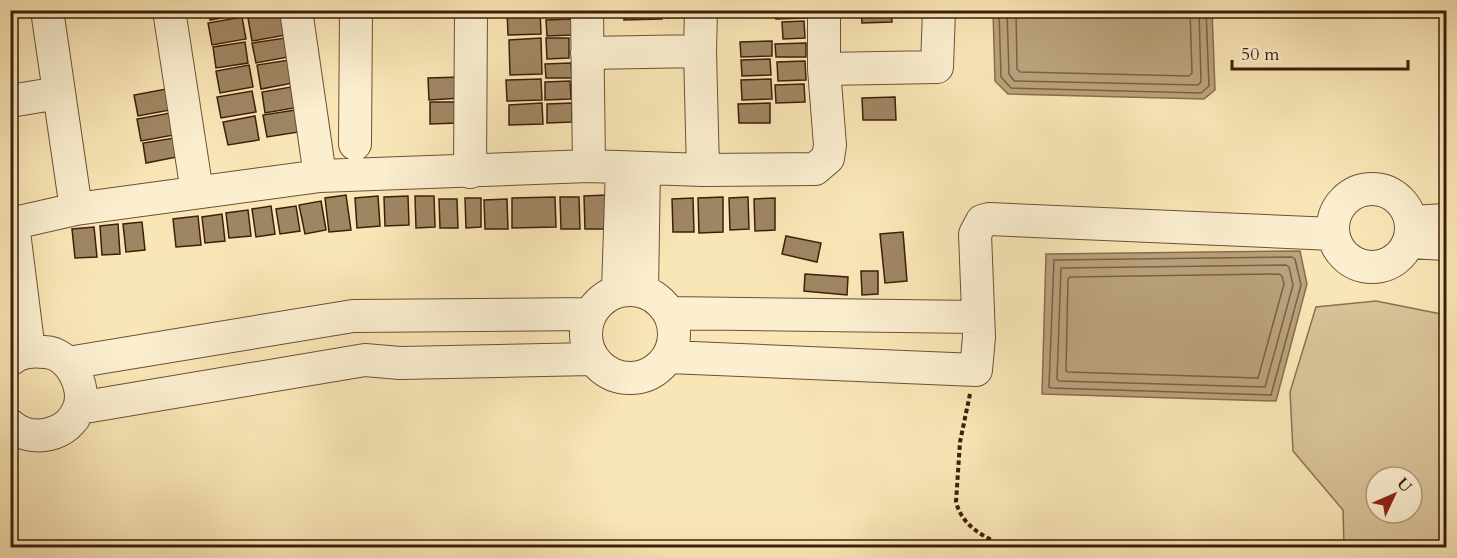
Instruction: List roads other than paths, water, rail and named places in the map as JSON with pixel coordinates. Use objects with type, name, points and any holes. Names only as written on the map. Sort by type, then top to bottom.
[{"type":"street","points":[[47,10],[76,209]]},
{"type":"street","points":[[169,10],[197,192]]},
{"type":"street","points":[[296,10],[320,176]]},
{"type":"street","points":[[355,144],[356,10]]},
{"type":"street","points":[[470,172],[471,10]]},
{"type":"street","points":[[587,10],[589,166]]},
{"type":"street","points":[[701,10],[703,170]]},
{"type":"street","points":[[10,426],[19,433],[43,437],[65,428],[79,408],[80,383],[68,363],[50,352],[20,355],[12,224],[76,209],[320,176],[589,166],[703,170],[815,170],[828,158],[830,145],[824,69],[824,10]]},
{"type":"street","points":[[824,69],[937,67],[939,10]]},
{"type":"street","points":[[587,53],[700,51]]},
{"type":"street","points":[[10,101],[59,93]]},
{"type":"street","points":[[630,291],[633,168]]},
{"type":"street","points":[[1375,188],[1392,194],[1405,205],[1411,232],[1400,257],[1385,266],[1368,268],[1351,262],[1339,250],[1333,234],[1334,216],[1343,201],[1357,191],[1375,188]]},
{"type":"street","points":[[669,357],[976,370],[978,344],[975,234],[982,222],[989,219],[1333,234]]},
{"type":"street","points":[[1411,232],[1446,220]]},
{"type":"street","points":[[1411,232],[1446,244]]},
{"type":"street","points":[[630,291],[657,299],[669,313],[675,335],[669,357],[653,373],[631,379],[609,374],[592,359],[585,337],[590,314],[601,300],[630,291]]},
{"type":"street","points":[[669,313],[977,317]]},
{"type":"street","points":[[68,363],[354,316],[590,314]]},
{"type":"street","points":[[79,408],[365,360],[400,363],[592,359]]},
{"type":"water","points":[[993,11],[1212,11],[1215,90],[1204,99],[1008,94],[995,81]]},
{"type":"water","points":[[1300,251],[1307,284],[1276,401],[1042,394],[1046,254]]}]
